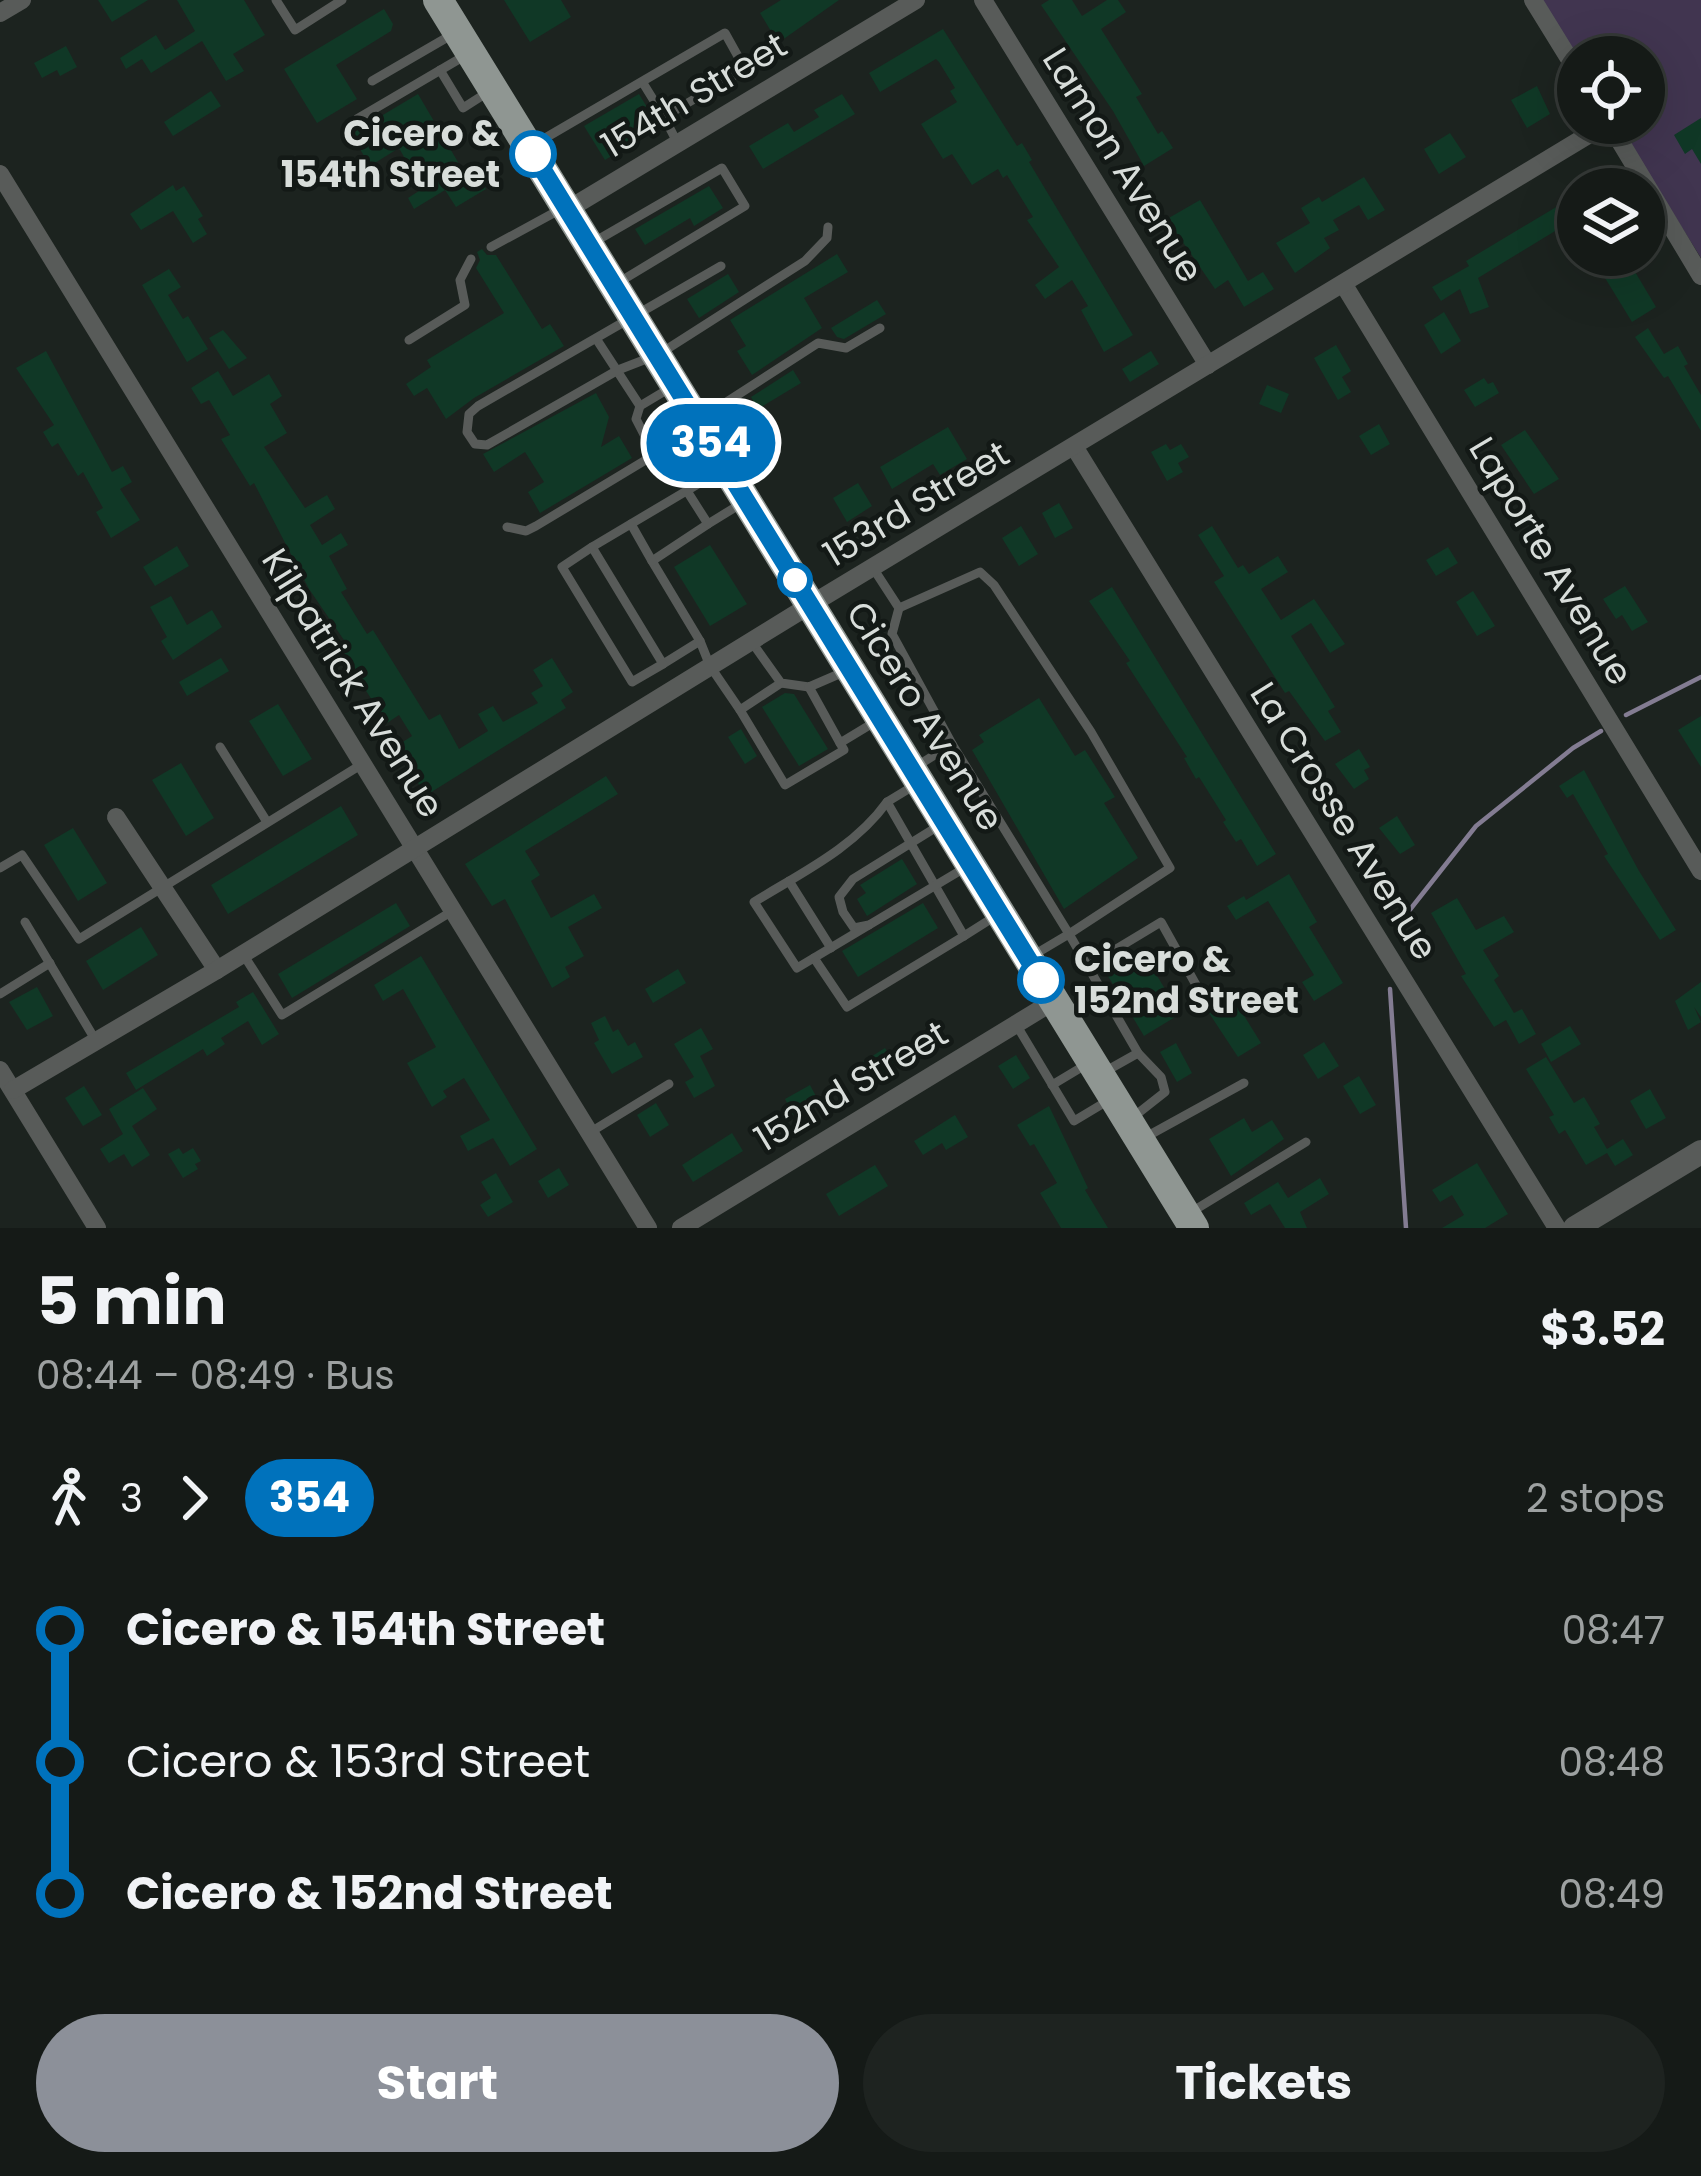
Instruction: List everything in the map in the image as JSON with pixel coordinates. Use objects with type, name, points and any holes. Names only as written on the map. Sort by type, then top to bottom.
[{"type":"main road","name":"Cicero Avenue","points":[[438,0],[1190,1221]]},
{"type":"street","points":[[0,13],[22,0]]},
{"type":"street","name":"154th Street","points":[[566,208],[916,0]]},
{"type":"street","name":"Lamon Avenue","points":[[983,0],[1208,365]]},
{"type":"street","points":[[1533,0],[1557,39]]},
{"type":"street","name":"153rd Street","points":[[13,1090],[1574,144]]},
{"type":"street","points":[[1621,144],[1701,276]]},
{"type":"street","name":"Kilpatrick Avenue","points":[[0,174],[647,1228]]},
{"type":"street","name":"Laporte Avenue","points":[[1344,285],[1701,871]]},
{"type":"street","name":"La Crosse Avenue","points":[[1075,448],[1557,1228]]},
{"type":"street","points":[[116,817],[217,970]]},
{"type":"street","name":"152nd Street","points":[[681,1228],[1016,1024],[1059,1009]]},
{"type":"street","points":[[0,1070],[97,1228]]},
{"type":"street","points":[[1592,1224],[1701,1152]]},
{"type":"lane","points":[[276,0],[295,30],[342,0]]},
{"type":"lane","points":[[314,0],[322,13]]},
{"type":"lane","points":[[529,148],[725,33],[745,69],[664,117]]},
{"type":"lane","points":[[357,119],[440,70],[464,42]]},
{"type":"lane","points":[[372,81],[464,42]]},
{"type":"lane","points":[[440,70],[463,108],[493,89]]},
{"type":"lane","points":[[643,83],[678,144]]},
{"type":"lane","points":[[589,245],[722,168],[745,206],[614,285]]},
{"type":"lane","points":[[491,247],[566,208]]},
{"type":"lane","points":[[721,266],[478,406],[466,424],[475,444],[497,441],[618,370],[657,355],[805,261],[827,238],[828,227]]},
{"type":"lane","points":[[409,340],[465,305],[460,280],[471,259]]},
{"type":"lane","points":[[507,526],[526,530],[536,526],[649,458],[652,450],[818,343],[846,348],[880,328]]},
{"type":"lane","points":[[597,340],[640,406]]},
{"type":"lane","points":[[652,450],[635,419],[640,406],[675,385]]},
{"type":"lane","points":[[700,641],[632,682],[562,567],[726,468]]},
{"type":"lane","points":[[687,491],[708,524]]},
{"type":"lane","points":[[652,561],[746,500]]},
{"type":"lane","points":[[631,524],[710,666],[785,785],[844,750],[809,687]]},
{"type":"lane","points":[[592,548],[663,664]]},
{"type":"lane","points":[[873,568],[898,608],[892,634],[952,744],[1138,1053],[1162,1077],[1165,1092],[1114,1099],[1074,1121],[1016,1024]]},
{"type":"lane","points":[[898,608],[980,572],[994,585],[1091,732],[1170,868],[1028,959]]},
{"type":"lane","points":[[751,641],[781,683]]},
{"type":"lane","points":[[740,710],[781,683],[809,687],[850,669]]},
{"type":"lane","points":[[840,743],[880,719]]},
{"type":"lane","points":[[952,744],[859,834],[754,902],[797,968],[970,865]]},
{"type":"lane","points":[[220,747],[267,822]]},
{"type":"lane","points":[[0,868],[22,855],[79,938],[364,764]]},
{"type":"lane","points":[[887,802],[964,936]]},
{"type":"lane","points":[[868,925],[854,928],[838,897],[854,879],[944,823]]},
{"type":"lane","points":[[789,881],[831,948]]},
{"type":"lane","points":[[243,953],[282,1015],[454,910]]},
{"type":"lane","points":[[814,958],[847,1006],[1000,913]]},
{"type":"lane","points":[[26,922],[96,1041]]},
{"type":"lane","points":[[1088,966],[1161,922],[1200,992]]},
{"type":"lane","points":[[0,994],[50,963]]},
{"type":"lane","points":[[1059,1009],[1103,991]]},
{"type":"lane","points":[[1114,1099],[1138,1053]]},
{"type":"lane","points":[[1052,1085],[1114,1099],[1244,1083]]},
{"type":"lane","points":[[589,1133],[669,1084]]},
{"type":"lane","points":[[1190,1221],[1306,1142]]},
{"type":"shaded area","points":[[1541,0],[1701,0],[1701,258],[1665,200],[1665,168],[1645,168],[1630,144],[1665,144],[1665,36],[1564,36]]},
{"type":"building","points":[[98,0],[148,0],[112,22]]},
{"type":"building","points":[[177,0],[244,0],[265,35],[233,54],[244,71],[226,81],[202,41],[151,73],[142,59],[126,69],[120,58],[156,35],[165,50],[195,31]]},
{"type":"building","points":[[504,0],[561,0],[571,17],[530,42]]},
{"type":"building","points":[[781,0],[839,0],[778,43],[760,13]]},
{"type":"building","points":[[1049,0],[1072,0],[1082,16],[1107,0],[1118,0],[1126,12],[1101,29],[1142,94],[1136,97],[1158,134],[1162,131],[1173,148],[1144,166],[1041,5]]},
{"type":"building","points":[[384,9],[393,24],[391,31],[336,65],[357,99],[317,123],[284,69]]},
{"type":"building","points":[[943,29],[1017,146],[1022,143],[1133,335],[1104,352],[1081,310],[1088,306],[1072,280],[1045,299],[1035,285],[1059,267],[1027,220],[1033,217],[1007,175],[1003,178],[998,169],[972,185],[952,154],[943,159],[921,124],[957,102],[950,91],[955,88],[939,62],[936,59],[880,92],[869,73]]},
{"type":"building","points":[[66,46],[77,67],[42,78],[34,63]]},
{"type":"building","points":[[1537,86],[1550,114],[1527,128],[1511,100]]},
{"type":"building","points":[[211,91],[221,106],[173,136],[164,122]]},
{"type":"building","points":[[418,94],[465,174],[473,169],[486,189],[456,207],[445,190],[414,209],[408,198],[422,189],[399,148],[370,166],[351,134]]},
{"type":"building","points":[[639,94],[659,127],[605,160],[584,126]]},
{"type":"building","points":[[842,94],[855,114],[763,169],[749,146],[788,123],[794,132],[819,117],[814,110]]},
{"type":"building","points":[[1701,118],[1701,164],[1692,149],[1685,154],[1674,135]]},
{"type":"building","points":[[1450,133],[1466,157],[1439,174],[1424,149]]},
{"type":"building","points":[[1364,177],[1385,210],[1368,220],[1359,205],[1333,220],[1339,230],[1324,238],[1330,248],[1295,273],[1276,243],[1310,223],[1301,208],[1319,197],[1322,202]]},
{"type":"building","points":[[173,185],[176,191],[184,186],[203,216],[198,219],[207,234],[193,243],[173,211],[141,230],[130,214]]},
{"type":"building","points":[[709,186],[723,208],[694,226],[690,218],[645,245],[635,229]]},
{"type":"building","points":[[1200,200],[1248,281],[1263,272],[1274,289],[1244,307],[1228,280],[1215,289],[1167,219]]},
{"type":"building","points":[[1557,207],[1557,230],[1478,278],[1489,307],[1470,314],[1460,289],[1441,301],[1432,287],[1469,266],[1466,261]]},
{"type":"building","points":[[482,249],[496,255],[542,329],[550,324],[564,346],[446,419],[427,388],[414,396],[406,384],[431,367],[427,360],[504,313],[476,268],[477,252]]},
{"type":"building","points":[[837,254],[848,272],[804,298],[822,328],[752,375],[737,351],[746,346],[730,320]]},
{"type":"building","points":[[169,269],[181,287],[168,295],[208,349],[187,362],[142,285]]},
{"type":"building","points":[[728,274],[739,292],[699,318],[687,299]]},
{"type":"building","points":[[1604,276],[1638,276],[1656,307],[1632,322]]},
{"type":"building","points":[[877,300],[886,314],[844,339],[837,337],[831,328]]},
{"type":"building","points":[[1444,312],[1461,341],[1441,354],[1424,325]]},
{"type":"building","points":[[1648,328],[1664,354],[1678,346],[1688,364],[1684,366],[1701,395],[1701,431],[1668,376],[1664,378],[1635,337]]},
{"type":"building","points":[[223,330],[247,358],[229,369],[209,338]]},
{"type":"building","points":[[1336,345],[1351,371],[1342,377],[1351,392],[1338,400],[1314,358]]},
{"type":"building","points":[[46,351],[112,472],[123,466],[132,482],[120,489],[140,520],[111,538],[96,512],[103,508],[83,472],[78,476],[58,443],[52,447],[43,432],[54,425],[16,368]]},
{"type":"building","points":[[1151,351],[1159,364],[1130,382],[1122,369]]},
{"type":"building","points":[[793,370],[801,383],[758,409],[751,397]]},
{"type":"building","points":[[218,371],[233,396],[269,374],[282,396],[270,404],[287,433],[264,447],[305,508],[327,495],[335,509],[310,525],[322,545],[341,533],[348,545],[329,556],[347,589],[341,592],[367,634],[373,630],[429,720],[440,714],[459,749],[488,731],[478,714],[493,706],[503,722],[538,703],[531,693],[543,686],[533,670],[552,658],[573,692],[561,700],[566,708],[425,796],[398,745],[412,736],[399,715],[387,723],[359,680],[341,650],[348,646],[309,589],[254,483],[250,486],[221,439],[230,435],[209,400],[201,404],[191,388]]},
{"type":"building","points":[[1484,378],[1499,393],[1475,407],[1464,390]]},
{"type":"building","points":[[1267,385],[1289,394],[1281,413],[1259,404]]},
{"type":"building","points":[[596,393],[609,417],[601,447],[619,436],[632,458],[540,513],[528,492],[544,482],[525,452],[494,472],[483,454]]},
{"type":"building","points":[[1379,424],[1390,444],[1371,455],[1359,436]]},
{"type":"building","points":[[948,427],[967,459],[940,475],[933,464],[892,489],[880,467]]},
{"type":"building","points":[[1525,430],[1559,479],[1534,494],[1501,445]]},
{"type":"building","points":[[1166,444],[1170,450],[1181,444],[1189,457],[1178,463],[1183,472],[1167,481],[1151,452]]},
{"type":"building","points":[[858,483],[872,506],[847,522],[833,498]]},
{"type":"building","points":[[1059,503],[1073,528],[1055,538],[1042,513]]},
{"type":"building","points":[[1021,526],[1038,554],[1019,566],[1002,538]]},
{"type":"building","points":[[1212,526],[1238,568],[1243,565],[1249,574],[1278,556],[1288,572],[1261,589],[1281,620],[1314,599],[1345,644],[1330,653],[1311,623],[1291,636],[1335,707],[1328,711],[1341,732],[1325,741],[1289,691],[1285,693],[1214,582],[1224,576],[1198,535]]},
{"type":"building","points":[[710,545],[747,604],[710,626],[674,567]]},
{"type":"building","points":[[177,546],[189,566],[155,586],[143,567]]},
{"type":"building","points":[[1448,547],[1458,563],[1436,576],[1426,560]]},
{"type":"building","points":[[1625,586],[1648,622],[1632,631],[1622,615],[1616,619],[1603,599]]},
{"type":"building","points":[[1112,587],[1276,854],[1257,866],[1241,839],[1236,842],[1223,822],[1226,820],[1126,663],[1130,661],[1089,601]]},
{"type":"building","points":[[1473,591],[1495,626],[1477,636],[1456,602]]},
{"type":"building","points":[[171,596],[187,625],[212,610],[222,627],[173,660],[161,641],[167,637],[150,607]]},
{"type":"building","points":[[221,658],[229,671],[187,696],[179,682]]},
{"type":"building","points":[[785,693],[794,694],[828,749],[799,766],[762,707]]},
{"type":"building","points":[[1039,698],[1075,756],[1085,750],[1115,797],[1104,803],[1138,858],[1064,909],[972,750],[984,742],[979,735]]},
{"type":"building","points":[[278,704],[312,759],[283,776],[249,721]]},
{"type":"building","points":[[1701,716],[1701,767],[1678,730]]},
{"type":"building","points":[[741,729],[757,756],[745,764],[728,737]]},
{"type":"building","points":[[1359,749],[1370,767],[1364,770],[1369,779],[1354,789],[1335,764]]},
{"type":"building","points":[[181,763],[214,818],[186,836],[152,780]]},
{"type":"building","points":[[1584,770],[1676,930],[1660,940],[1604,856],[1608,854],[1573,794],[1567,798],[1559,786]]},
{"type":"building","points":[[606,776],[618,794],[525,851],[540,875],[531,881],[551,918],[594,894],[602,908],[568,927],[584,956],[565,967],[570,977],[552,988],[505,899],[492,906],[465,864]]},
{"type":"building","points":[[341,806],[358,835],[228,914],[211,885]]},
{"type":"building","points":[[1397,816],[1415,845],[1400,854],[1379,828]]},
{"type":"building","points":[[73,828],[107,883],[78,901],[44,845]]},
{"type":"building","points":[[902,859],[917,884],[867,916],[857,899],[866,893],[860,885]]},
{"type":"building","points":[[1289,874],[1317,922],[1309,927],[1343,983],[1314,1001],[1302,982],[1314,975],[1268,901],[1236,920],[1227,906]]},
{"type":"building","points":[[1457,898],[1476,930],[1504,916],[1514,932],[1483,950],[1514,1013],[1522,1009],[1536,1034],[1519,1044],[1506,1020],[1494,1027],[1461,976],[1466,974],[1431,913]]},
{"type":"building","points":[[396,903],[410,926],[292,998],[278,974]]},
{"type":"building","points":[[923,903],[938,928],[858,977],[842,951]]},
{"type":"building","points":[[141,927],[158,955],[103,990],[86,961]]},
{"type":"building","points":[[1144,954],[1180,1014],[1144,1036],[1108,976]]},
{"type":"building","points":[[421,956],[537,1149],[510,1166],[493,1138],[468,1151],[460,1136],[490,1120],[464,1078],[443,1091],[447,1097],[432,1107],[407,1063],[436,1047],[403,989],[383,1001],[374,985]]},
{"type":"building","points":[[678,969],[686,983],[653,1003],[645,989]]},
{"type":"building","points":[[1701,982],[1701,1017],[1694,1007],[1701,1022],[1688,1030],[1675,1001]]},
{"type":"building","points":[[37,987],[53,1016],[27,1030],[9,1002]]},
{"type":"building","points":[[253,992],[279,1034],[262,1045],[248,1021],[221,1038],[225,1044],[207,1056],[203,1049],[136,1090],[126,1073],[239,1007],[236,1002]]},
{"type":"building","points":[[1230,993],[1261,1043],[1238,1057],[1205,1007]]},
{"type":"building","points":[[605,1016],[613,1032],[618,1029],[628,1046],[635,1042],[643,1057],[612,1074],[594,1043],[599,1040],[591,1023]]},
{"type":"building","points":[[1570,1026],[1581,1044],[1551,1062],[1541,1044]]},
{"type":"building","points":[[701,1028],[713,1049],[700,1056],[715,1086],[694,1098],[685,1082],[694,1077],[674,1044]]},
{"type":"building","points":[[1324,1042],[1339,1066],[1318,1079],[1303,1055]]},
{"type":"building","points":[[1176,1043],[1192,1073],[1177,1082],[1160,1052]]},
{"type":"building","points":[[885,1048],[895,1063],[887,1068],[890,1072],[878,1079],[874,1073],[859,1083],[850,1070]]},
{"type":"building","points":[[1016,1055],[1030,1078],[1013,1089],[998,1066]]},
{"type":"building","points":[[1546,1057],[1574,1103],[1584,1097],[1600,1124],[1594,1127],[1607,1149],[1623,1139],[1633,1155],[1615,1166],[1607,1153],[1586,1165],[1565,1130],[1559,1134],[1549,1117],[1554,1115],[1526,1069]]},
{"type":"building","points":[[1359,1076],[1376,1105],[1360,1114],[1343,1086]]},
{"type":"building","points":[[810,1085],[819,1102],[793,1115],[785,1099]]},
{"type":"building","points":[[84,1086],[102,1115],[83,1126],[65,1098]]},
{"type":"building","points":[[143,1088],[157,1109],[132,1126],[150,1155],[132,1167],[124,1154],[109,1163],[100,1149],[123,1134],[109,1109]]},
{"type":"building","points":[[1650,1089],[1666,1118],[1646,1129],[1630,1101]]},
{"type":"building","points":[[656,1103],[669,1125],[650,1137],[637,1115]]},
{"type":"building","points":[[1049,1106],[1085,1190],[1108,1228],[1061,1228],[1040,1193],[1057,1183],[1017,1125]]},
{"type":"building","points":[[955,1115],[968,1137],[946,1150],[942,1143],[923,1155],[914,1141]]},
{"type":"building","points":[[1244,1118],[1252,1132],[1272,1120],[1284,1139],[1231,1176],[1209,1139]]},
{"type":"building","points":[[732,1133],[743,1151],[693,1182],[682,1165]]},
{"type":"building","points":[[179,1148],[183,1154],[193,1148],[201,1161],[195,1164],[198,1169],[183,1178],[168,1154]]},
{"type":"building","points":[[1477,1163],[1508,1214],[1485,1228],[1442,1228],[1464,1215],[1452,1195],[1440,1202],[1432,1190]]},
{"type":"building","points":[[875,1165],[888,1186],[839,1216],[826,1194]]},
{"type":"building","points":[[559,1168],[569,1185],[548,1198],[538,1181]]},
{"type":"building","points":[[496,1173],[513,1202],[488,1217],[480,1205],[491,1198],[481,1182]]},
{"type":"building","points":[[1320,1178],[1329,1194],[1300,1212],[1307,1228],[1285,1228],[1270,1204],[1251,1215],[1244,1203],[1278,1182],[1288,1198]]},
{"type":"waterway","points":[[1626,715],[1701,677]]},
{"type":"waterway","points":[[1400,936],[1401,921],[1476,826],[1601,731]]},
{"type":"waterway","points":[[1390,989],[1406,1228]]},
{"type":"bus line","name":"354","points":[[533,154],[1041,980]]},
{"type":"place","name":"Cicero & 154th Street","points":[[533,154]]},
{"type":"place","name":"Cicero & 152nd Street","points":[[1041,980]]}]
